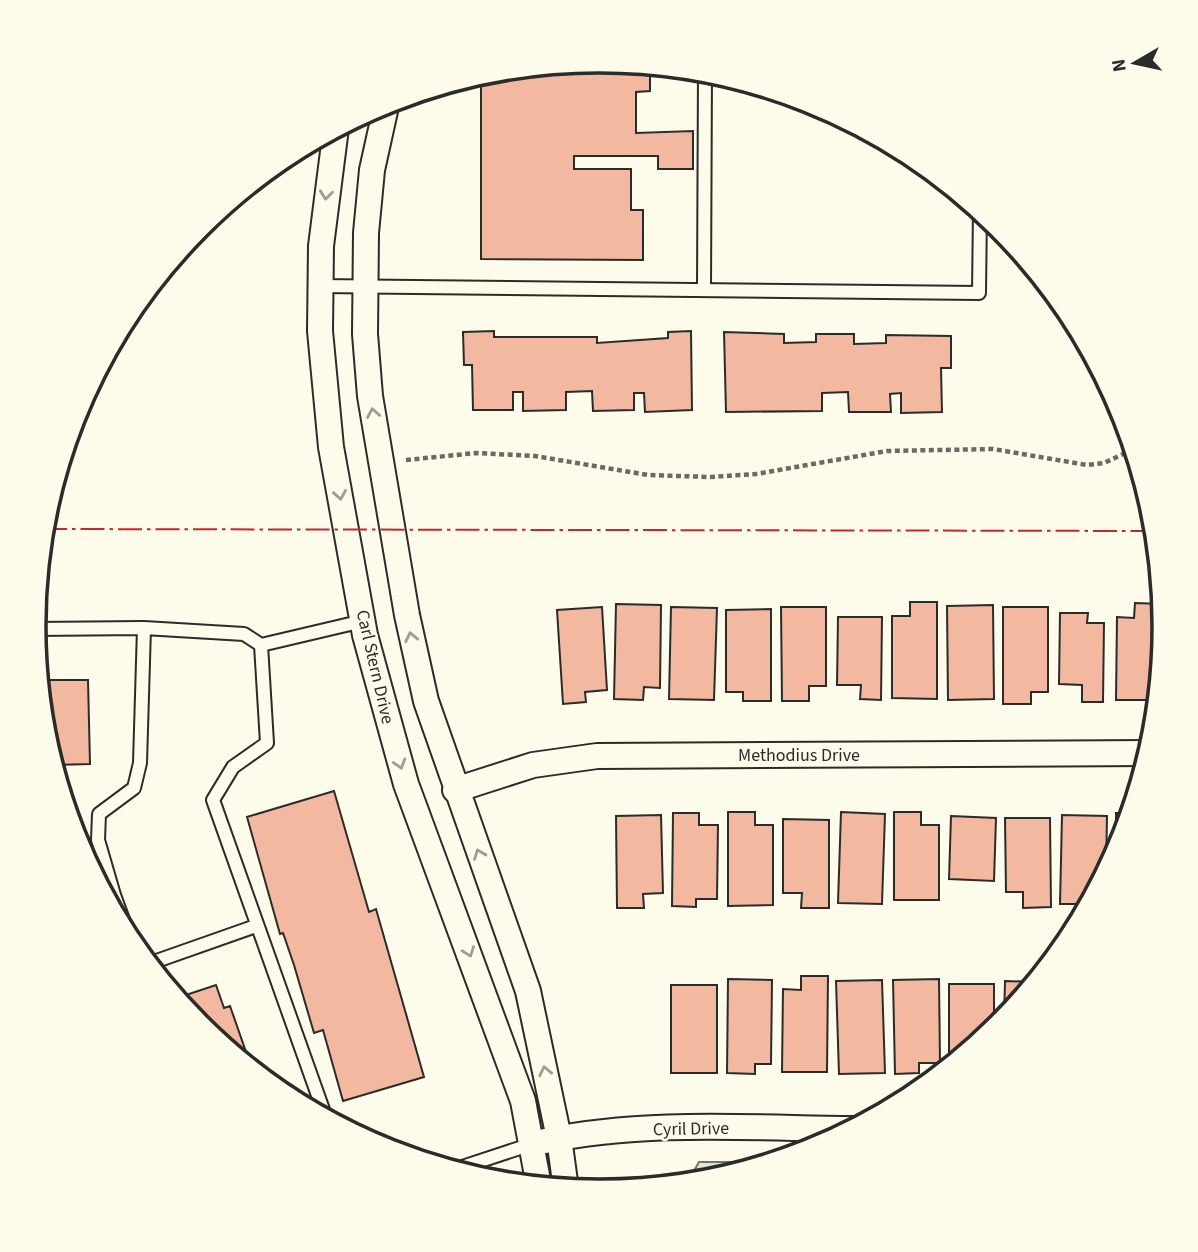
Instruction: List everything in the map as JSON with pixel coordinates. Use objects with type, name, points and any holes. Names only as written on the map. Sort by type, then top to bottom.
[{"type":"street","points":[[384,116],[372,170],[365,287],[370,396],[407,615],[426,701],[455,790],[508,927],[528,991],[559,1138],[565,1178]]},
{"type":"street","name":"Carl Stern Drive","points":[[335,140],[325,202],[320,331],[327,420],[363,621],[377,685],[406,784],[523,1101],[537,1176]]},
{"type":"street","name":"Methodius Drive","points":[[455,790],[533,765],[597,756],[1137,754]]},
{"type":"street","name":"Cyril Drive","points":[[532,1144],[597,1132],[698,1128],[829,1129]]},
{"type":"lane","points":[[704,290],[705,83]]},
{"type":"lane","points":[[320,286],[979,293],[980,225]]},
{"type":"lane","points":[[46,629],[144,628],[244,634],[261,645],[363,621]]},
{"type":"lane","points":[[105,875],[97,840],[99,814],[134,788],[140,762],[144,628]]},
{"type":"lane","points":[[261,645],[267,743],[233,767],[213,800],[321,1104]]},
{"type":"lane","points":[[158,960],[256,926]]},
{"type":"lane","points":[[470,1164],[532,1144]]},
{"type":"path","points":[[405,460],[476,453],[535,456],[648,475],[710,477],[756,474],[887,451],[993,449],[1087,465],[1104,463],[1125,453]]},
{"type":"green space","points":[[699,1162],[738,1162],[707,1169],[694,1171]]},
{"type":"building","points":[[563,74],[650,75],[650,91],[636,92],[636,133],[693,131],[693,169],[658,169],[658,156],[574,156],[574,169],[631,169],[631,210],[643,210],[643,260],[481,259],[481,85]]},
{"type":"building","points":[[494,331],[494,337],[597,337],[597,343],[668,338],[668,332],[691,331],[692,410],[645,412],[644,393],[634,393],[634,410],[593,411],[592,391],[566,392],[566,410],[523,411],[523,392],[513,392],[513,410],[473,410],[472,365],[464,365],[463,332]]},
{"type":"building","points":[[724,332],[784,334],[784,343],[816,342],[816,334],[854,334],[854,344],[886,343],[886,335],[951,336],[951,368],[941,368],[942,412],[901,413],[901,393],[890,394],[891,412],[849,412],[848,392],[822,393],[822,411],[726,412]]},
{"type":"building","points":[[910,602],[937,602],[937,699],[892,698],[892,616],[910,616]]},
{"type":"building","points":[[1135,603],[1151,604],[1148,700],[1116,700],[1117,617],[1134,618]]},
{"type":"building","points":[[616,604],[661,605],[660,688],[644,687],[643,700],[614,699]]},
{"type":"building","points":[[993,605],[994,699],[948,700],[947,606]]},
{"type":"building","points":[[602,607],[607,690],[585,692],[586,702],[563,704],[557,610]]},
{"type":"building","points":[[671,607],[717,608],[714,700],[669,699]]},
{"type":"building","points":[[781,607],[826,607],[826,686],[809,686],[809,701],[782,701]]},
{"type":"building","points":[[1003,607],[1048,607],[1048,692],[1031,692],[1031,704],[1003,704]]},
{"type":"building","points":[[771,609],[771,701],[743,701],[743,692],[726,692],[726,610]]},
{"type":"building","points":[[1060,613],[1088,613],[1087,623],[1104,623],[1103,702],[1082,702],[1082,685],[1059,684]]},
{"type":"building","points":[[838,617],[882,617],[881,700],[860,699],[861,685],[837,685]]},
{"type":"building","points":[[48,680],[88,680],[90,764],[63,765]]},
{"type":"building","points":[[334,791],[369,912],[376,909],[424,1077],[343,1101],[323,1030],[314,1033],[294,965],[283,933],[280,934],[247,817]]},
{"type":"building","points":[[728,812],[755,812],[755,825],[773,825],[773,905],[728,906]]},
{"type":"building","points":[[841,812],[885,814],[882,904],[838,903]]},
{"type":"building","points":[[894,812],[921,812],[921,825],[939,825],[939,900],[894,900]]},
{"type":"building","points":[[673,813],[699,813],[699,825],[718,825],[717,899],[696,899],[696,907],[672,906]]},
{"type":"building","points":[[661,815],[663,893],[643,894],[644,908],[617,908],[616,816]]},
{"type":"building","points":[[1062,815],[1107,816],[1106,846],[1078,903],[1060,904]]},
{"type":"building","points":[[951,816],[996,818],[994,881],[949,879]]},
{"type":"building","points":[[1005,818],[1050,818],[1051,907],[1023,908],[1023,892],[1006,892]]},
{"type":"building","points":[[783,819],[829,820],[829,908],[801,908],[802,893],[783,893]]},
{"type":"building","points":[[801,976],[828,976],[827,1072],[782,1072],[783,989],[801,990]]},
{"type":"building","points":[[728,979],[772,980],[771,1064],[755,1064],[755,1074],[727,1073]]},
{"type":"building","points":[[939,979],[940,1062],[919,1063],[919,1073],[895,1074],[893,980]]},
{"type":"building","points":[[882,980],[885,1073],[839,1074],[836,981]]},
{"type":"building","points":[[1005,981],[1023,982],[1015,991],[1004,1002]]},
{"type":"building","points":[[949,984],[994,984],[994,1013],[949,1054]]},
{"type":"building","points":[[216,985],[224,1008],[230,1006],[246,1052],[234,1042],[187,995]]},
{"type":"building","points":[[671,985],[717,985],[717,1073],[671,1073]]},
{"type":"power","points":[[54,529],[1144,531]]}]
